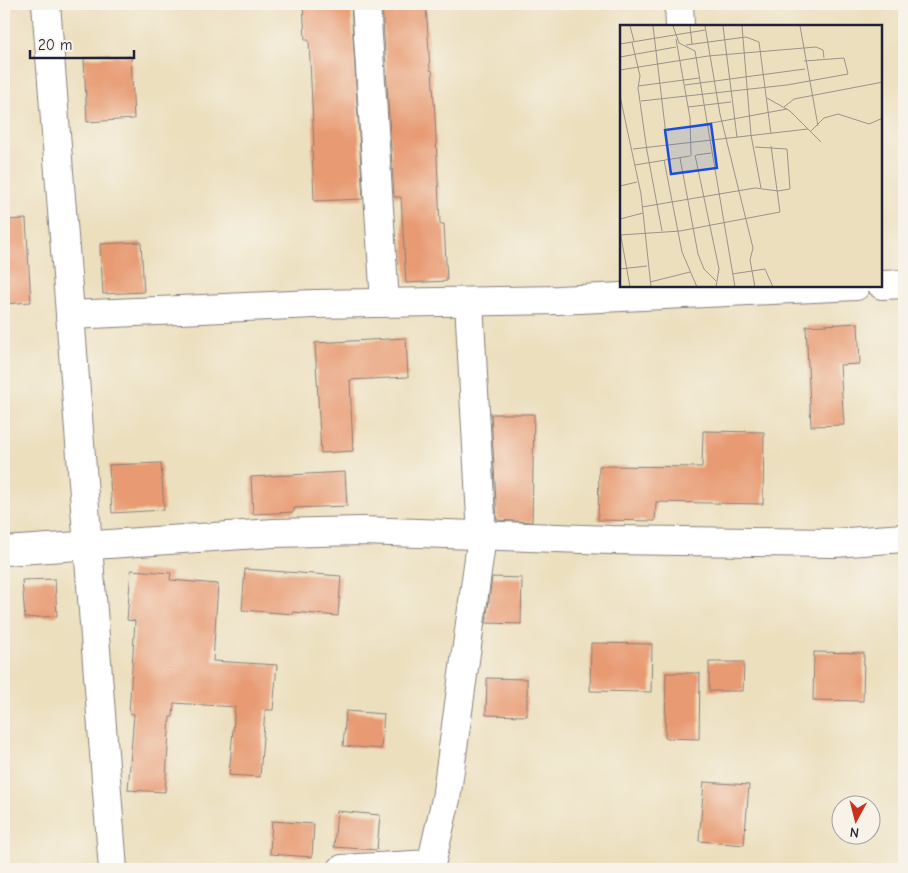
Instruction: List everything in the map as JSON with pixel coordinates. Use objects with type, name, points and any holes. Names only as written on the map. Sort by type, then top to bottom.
[{"type":"street","points":[[46,4],[113,869]]},
{"type":"street","points":[[366,4],[385,304]]},
{"type":"street","points":[[679,4],[680,25]]},
{"type":"street","points":[[883,285],[904,284]]},
{"type":"street","points":[[70,316],[314,304],[558,300],[695,290],[776,288]]},
{"type":"street","points":[[342,869],[430,867],[446,799],[482,536],[469,302]]},
{"type":"street","points":[[4,551],[274,534],[363,531],[482,536],[834,543],[904,538]]},
{"type":"building","points":[[303,4],[351,4],[363,199],[314,201],[312,146],[314,146],[309,40],[305,40]]},
{"type":"building","points":[[382,4],[426,4],[435,116],[440,224],[444,224],[447,281],[406,283],[401,197],[394,197]]},
{"type":"building","points":[[131,56],[134,119],[87,122],[84,58]]},
{"type":"building","points":[[26,219],[31,302],[4,304],[4,220]]},
{"type":"building","points":[[141,242],[144,292],[103,294],[100,244]]},
{"type":"building","points":[[858,323],[860,364],[840,365],[844,425],[811,426],[806,326]]},
{"type":"building","points":[[406,338],[408,377],[350,380],[353,451],[321,453],[315,343]]},
{"type":"building","points":[[491,414],[534,414],[532,522],[497,520]]},
{"type":"building","points":[[703,431],[764,432],[763,504],[656,502],[655,521],[598,520],[599,466],[702,467]]},
{"type":"building","points":[[161,463],[164,510],[112,513],[109,465]]},
{"type":"building","points":[[345,472],[347,506],[294,508],[294,512],[253,514],[251,477]]},
{"type":"building","points":[[245,569],[341,576],[338,616],[242,610]]},
{"type":"building","points":[[131,570],[171,573],[170,580],[218,584],[213,661],[277,665],[273,710],[265,710],[260,777],[229,775],[235,707],[174,703],[173,717],[170,717],[165,792],[128,790],[134,714],[129,713],[135,621],[127,620]]},
{"type":"building","points":[[492,577],[522,578],[521,624],[486,623]]},
{"type":"building","points":[[55,579],[57,616],[25,618],[22,580]]},
{"type":"building","points":[[591,643],[652,644],[651,692],[590,691]]},
{"type":"building","points":[[814,652],[864,653],[863,701],[813,700]]},
{"type":"building","points":[[709,662],[744,662],[743,691],[709,691]]},
{"type":"building","points":[[666,673],[700,673],[699,739],[665,738]]},
{"type":"building","points":[[487,678],[527,679],[527,716],[486,715]]},
{"type":"building","points":[[346,711],[384,714],[381,749],[343,746]]},
{"type":"building","points":[[704,782],[749,785],[744,845],[699,841]]},
{"type":"building","points":[[337,811],[380,815],[377,850],[334,847]]},
{"type":"building","points":[[272,821],[314,824],[312,857],[270,854]]}]
